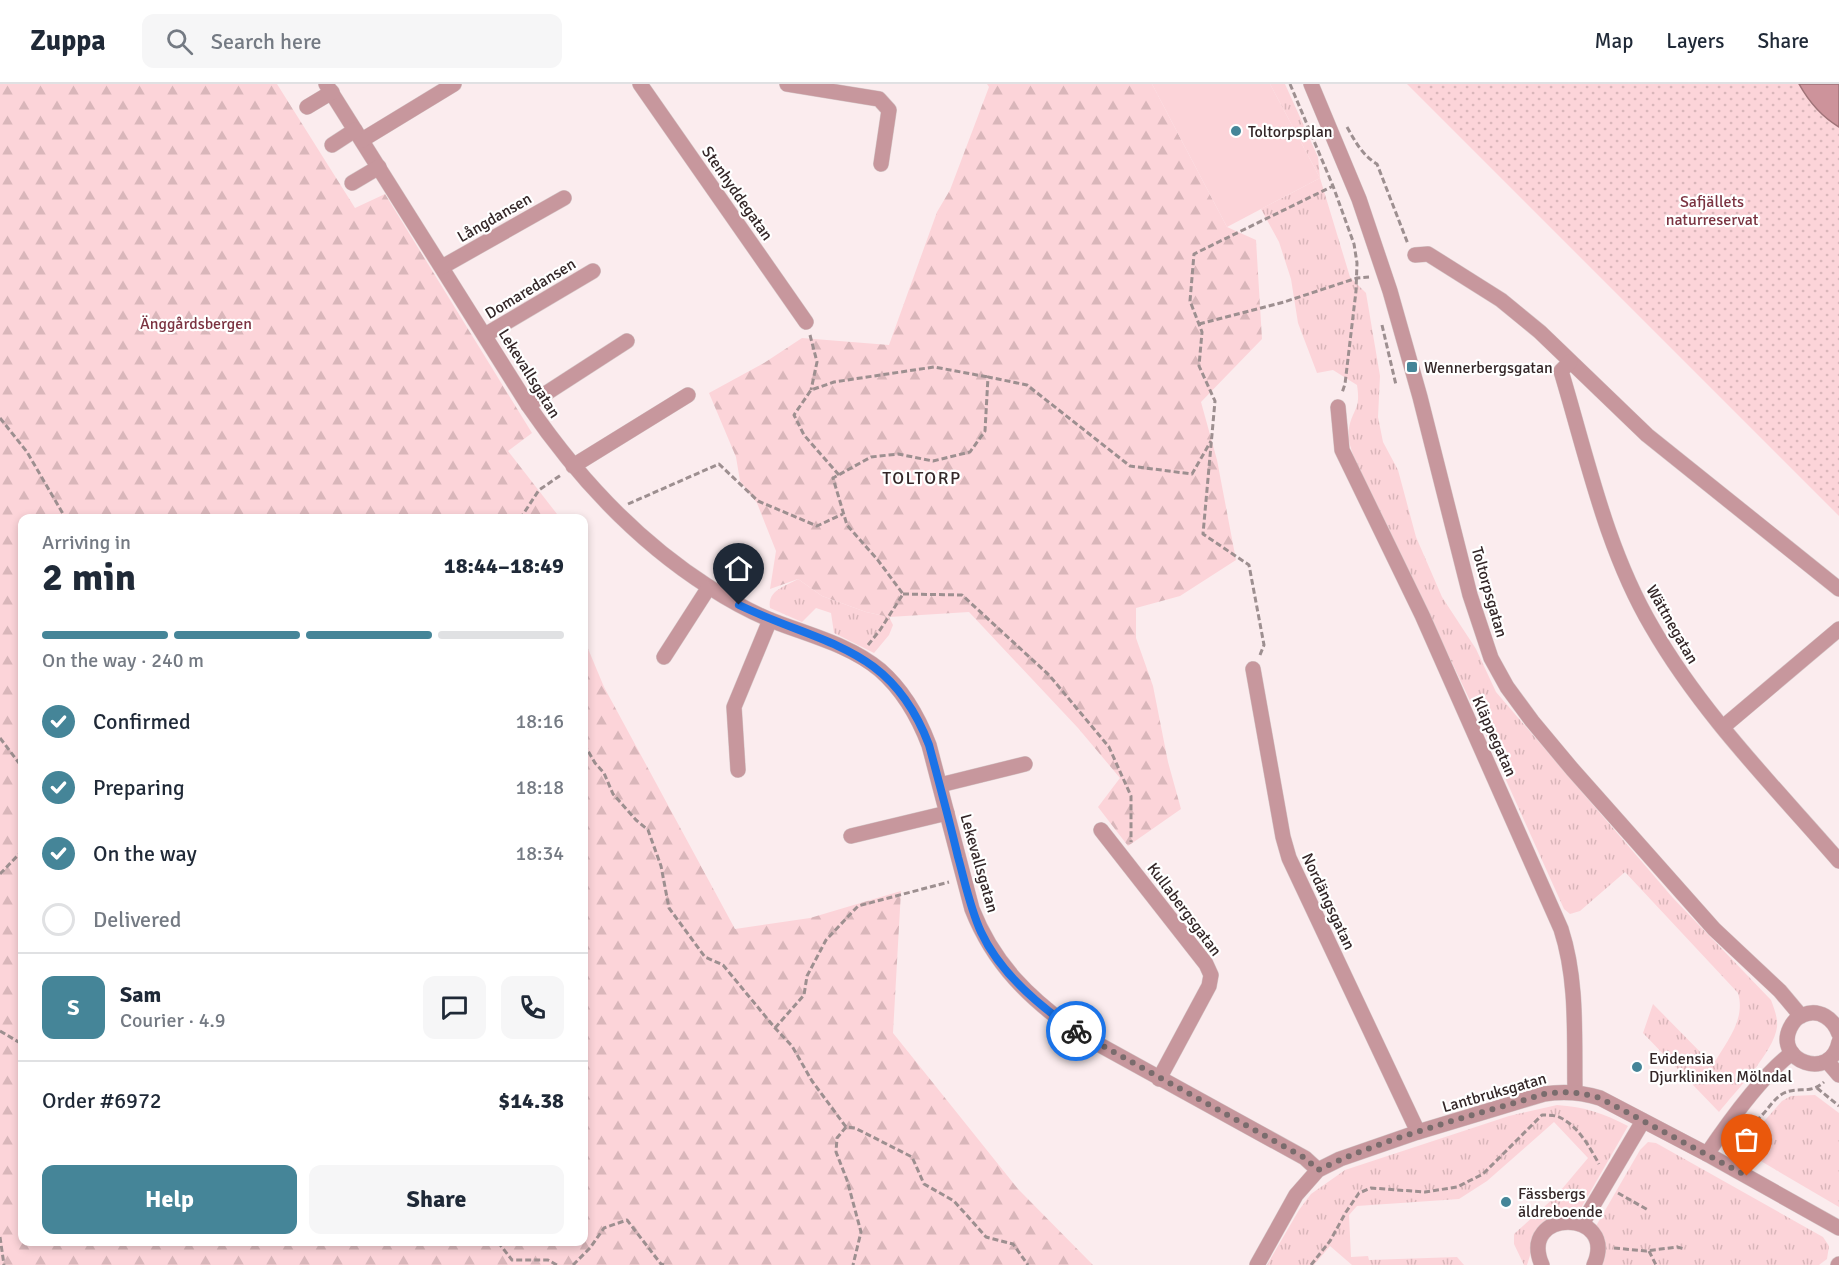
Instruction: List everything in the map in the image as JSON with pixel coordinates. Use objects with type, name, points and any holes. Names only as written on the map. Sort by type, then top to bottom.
[{"type":"street","points":[[332,145],[359,135],[454,84]]},
{"type":"street","name":"Stenhyddegatan","points":[[640,84],[806,322]]},
{"type":"street","points":[[787,84],[879,99],[885,103],[889,110],[881,164]]},
{"type":"street","name":"Toltorpsgatan","points":[[1311,84],[1359,199],[1390,291],[1420,397],[1470,595],[1491,658],[1507,687],[1572,769],[1714,929],[1780,991],[1801,1016]]},
{"type":"street","points":[[307,107],[329,88]]},
{"type":"street","name":"Lekevallsgatan","points":[[329,88],[528,405],[550,438],[573,466],[616,510],[667,556],[709,587],[770,620],[859,656],[894,684],[909,703],[920,721],[929,745],[972,909],[982,933],[996,956],[1013,977],[1048,1011],[1078,1033],[1305,1158],[1318,1170]]},
{"type":"street","points":[[352,183],[379,166]]},
{"type":"street","name":"Långdansen","points":[[442,267],[564,198]]},
{"type":"street","points":[[1415,255],[1428,254],[1501,300],[1540,332],[1647,435],[1839,589]]},
{"type":"street","name":"Domaredansen","points":[[485,335],[593,271]]},
{"type":"street","points":[[528,405],[627,341]]},
{"type":"street","name":"Wättnegatan","points":[[1570,362],[1561,371],[1606,523],[1626,576],[1651,626],[1680,674],[1722,728],[1839,861]]},
{"type":"street","points":[[573,466],[688,395]]},
{"type":"street","name":"Kläppegatan","points":[[1338,406],[1342,450],[1422,615],[1557,921],[1569,954],[1574,1011],[1575,1092]]},
{"type":"street","points":[[664,657],[709,587]]},
{"type":"street","points":[[738,770],[734,708],[770,620]]},
{"type":"street","points":[[1722,728],[1839,629]]},
{"type":"street","name":"Nordängsgatan","points":[[1252,669],[1283,837],[1289,858],[1418,1132]]},
{"type":"street","points":[[940,785],[1025,764]]},
{"type":"street","points":[[850,836],[947,813]]},
{"type":"street","name":"Kullabergsgatan","points":[[1101,830],[1206,964],[1211,975],[1209,986],[1159,1079]]},
{"type":"street","points":[[1837,1024],[1818,1013],[1801,1016],[1795,1020],[1787,1039],[1796,1058],[1808,1064],[1834,1069],[1839,1042]]},
{"type":"street","points":[[1707,1154],[1725,1128],[1779,1062],[1792,1053]]},
{"type":"street","name":"Lantbruksgatan","points":[[1257,1265],[1296,1195],[1318,1170],[1340,1159],[1418,1132],[1544,1094],[1575,1092],[1600,1098],[1707,1154],[1839,1228]]},
{"type":"street","points":[[1582,1224],[1643,1121]]},
{"type":"street","points":[[1542,1265],[1539,1248],[1542,1236],[1550,1227],[1565,1221],[1582,1224],[1591,1232],[1597,1242],[1598,1254],[1594,1265]]},
{"type":"path","points":[[1290,84],[1333,186],[1354,244],[1357,263],[1345,384],[1338,406]]},
{"type":"path","points":[[1347,126],[1360,150],[1369,160],[1377,164],[1404,237],[1415,255]]},
{"type":"path","points":[[1252,669],[1264,645],[1249,565],[1203,534],[1215,401],[1199,366],[1202,332],[1190,301],[1194,254],[1333,186]]},
{"type":"path","points":[[1199,324],[1284,302],[1357,278]]},
{"type":"path","points":[[806,322],[817,362],[811,390],[794,415],[804,435],[839,475]]},
{"type":"path","points":[[811,390],[834,382],[934,367],[1027,385],[1130,466],[1192,474],[1211,441]]},
{"type":"path","points":[[903,594],[877,559],[847,525],[833,478],[871,457],[898,454],[933,461],[970,452],[985,431],[988,377]]},
{"type":"path","points":[[0,418],[27,452],[63,514]]},
{"type":"path","points":[[616,510],[719,464],[758,501],[817,526],[843,514]]},
{"type":"path","points":[[523,514],[539,489],[573,466]]},
{"type":"path","points":[[859,656],[880,630],[903,594]]},
{"type":"path","points":[[903,594],[962,595],[1049,675],[1109,747],[1131,796],[1131,868]]},
{"type":"path","points":[[0,738],[18,762]]},
{"type":"path","points":[[588,751],[604,772],[614,794],[636,820],[648,830],[661,866],[669,908],[705,957],[723,964],[792,1046],[812,1081],[846,1127],[855,1128],[912,1157],[924,1184],[954,1201],[986,1237],[1013,1244],[1028,1265]]},
{"type":"path","points":[[0,874],[18,855]]},
{"type":"path","points":[[775,1028],[804,995],[807,976],[826,940],[858,906],[964,878]]},
{"type":"path","points":[[0,1031],[18,1042]]},
{"type":"path","points":[[1765,1168],[1755,1161],[1748,1149],[1748,1134],[1751,1127],[1783,1094],[1792,1090],[1817,1088],[1834,1069]]},
{"type":"path","points":[[1817,1088],[1839,1106]]},
{"type":"path","points":[[1311,1265],[1330,1241],[1359,1193],[1371,1188],[1425,1192],[1457,1186],[1483,1174],[1542,1114],[1561,1117],[1573,1127],[1586,1141],[1608,1180],[1648,1210]]},
{"type":"path","points":[[846,1127],[837,1138],[836,1152],[847,1180],[861,1232],[853,1265]]},
{"type":"path","points":[[573,1265],[590,1248],[604,1228],[627,1220],[664,1265]]},
{"type":"path","points":[[0,1237],[4,1265]]},
{"type":"path","points":[[501,1246],[512,1260],[548,1260],[557,1265]]},
{"type":"path","points":[[1611,1248],[1649,1251],[1677,1247],[1685,1249]]},
{"type":"path","points":[[1649,1251],[1656,1265]]},
{"type":"green space","name":"Änggårdsbergen","points":[[0,84],[277,84],[355,208],[385,194],[532,433],[508,451],[557,514],[18,514],[18,1246],[588,1246],[588,649],[604,687],[735,929],[810,918],[901,891],[893,1033],[1018,1189],[1093,1265],[0,1265]]},
{"type":"green space","points":[[987,84],[1152,84],[1227,227],[1256,240],[1262,339],[1201,402],[1217,460],[1236,560],[1180,596],[1136,608],[1136,638],[1153,686],[1168,762],[1181,809],[1128,846],[1098,807],[1120,778],[1078,728],[969,612],[889,617],[866,612],[822,596],[798,579],[770,589],[776,551],[757,503],[740,481],[736,457],[709,393],[764,363],[802,338],[889,345],[937,212],[950,190],[989,87]]},
{"type":"green space","name":"Toltorpsplan","points":[[1152,84],[1270,84],[1320,178],[1227,227]]},
{"type":"green space","points":[[1270,84],[1285,84],[1318,157],[1320,178]]},
{"type":"green space","name":"Safjällets naturreservat","points":[[1407,84],[1839,84],[1839,516]]},
{"type":"green space","points":[[1320,178],[1350,277],[1366,293],[1380,376],[1378,417],[1383,442],[1398,470],[1416,537],[1442,597],[1476,649],[1496,692],[1673,898],[1771,1000],[1776,1013],[1777,1027],[1769,1048],[1762,1060],[1719,1112],[1643,1033],[1653,1004],[1713,1065],[1737,1022],[1740,1003],[1738,993],[1625,872],[1580,911],[1570,914],[1564,909],[1475,711],[1354,458],[1349,432],[1357,404],[1357,385],[1333,370],[1317,373],[1298,323],[1291,279],[1279,242],[1261,209]]},
{"type":"green space","points":[[798,579],[822,596],[866,612],[889,617],[893,625],[889,635],[874,653],[834,633],[831,613],[816,608],[802,622],[770,608],[771,597],[774,593]]},
{"type":"green space","points":[[1815,1095],[1839,1113],[1839,1207],[1759,1160],[1751,1136],[1782,1101],[1791,1096]]},
{"type":"green space","points":[[1557,1105],[1594,1111],[1628,1126],[1577,1215],[1566,1214],[1539,1227],[1527,1265],[1524,1265],[1514,1244],[1514,1234],[1556,1196],[1588,1158],[1554,1122],[1487,1181],[1459,1199],[1357,1206],[1349,1215],[1351,1257],[1368,1256],[1369,1260],[1457,1257],[1464,1265],[1352,1265],[1330,1246],[1314,1265],[1267,1265],[1311,1194],[1345,1170],[1509,1116]]},
{"type":"green space","points":[[1648,1142],[1656,1143],[1823,1237],[1829,1246],[1827,1259],[1819,1265],[1599,1265],[1596,1226],[1640,1150]]},
{"type":"shaded area","points":[[1799,84],[1839,84],[1839,127],[1816,109]]},
{"type":"way so far","points":[[1076,1031],[1305,1158],[1318,1170],[1340,1159],[1418,1132],[1544,1094],[1575,1092],[1600,1098],[1747,1176]]},
{"type":"place","name":"Toltorpsplan","points":[[1236,131]]},
{"type":"place","name":"Wennerbergsgatan","points":[[1412,367]]},
{"type":"place","name":"Evidensia Djurkliniken Mölndal","points":[[1637,1067]]},
{"type":"place","name":"Fässbergs äldreboende","points":[[1506,1202]]},
{"type":"district","name":"TOLTORP","points":[[922,478]]},
{"type":"route","points":[[739,605],[859,656],[894,684],[920,721],[929,745],[972,909],[982,933],[996,956],[1034,999],[1076,1031]]}]
